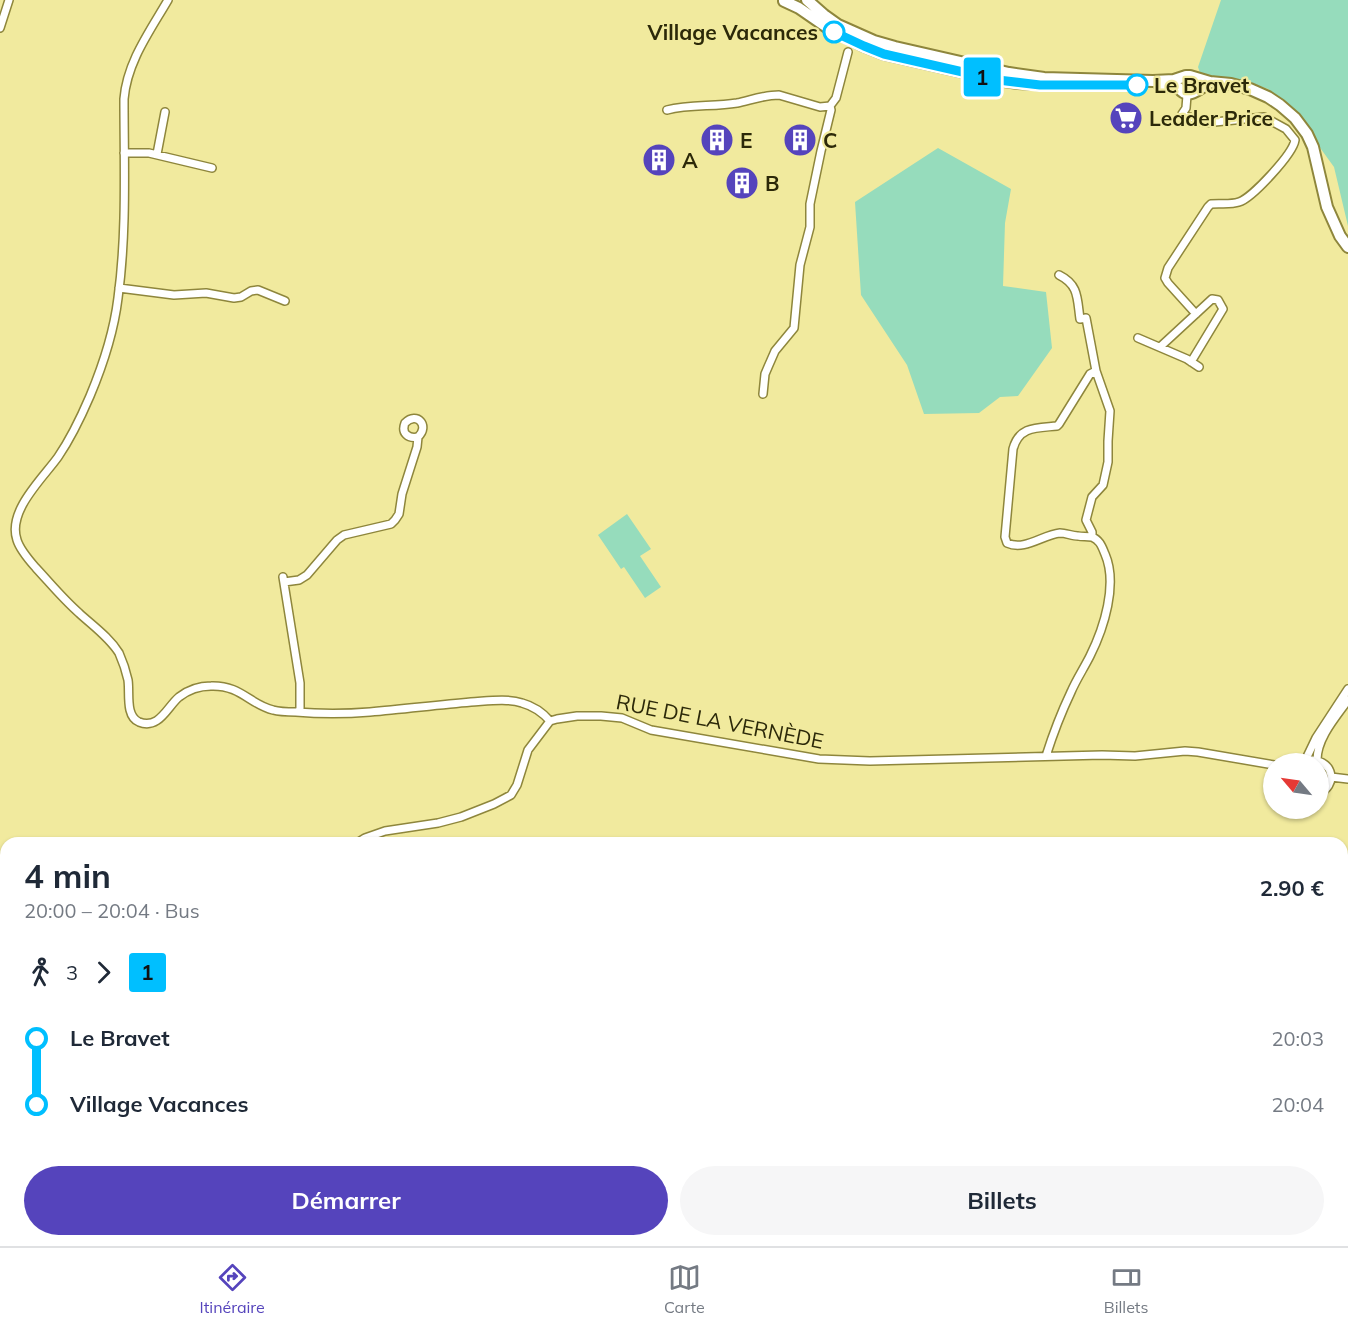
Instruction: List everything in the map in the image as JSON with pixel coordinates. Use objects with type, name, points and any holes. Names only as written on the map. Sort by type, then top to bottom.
[{"type":"main road","points":[[784,0],[828,28],[875,51],[979,76],[1040,85],[1154,85],[1187,91],[1210,82]]},
{"type":"main road","points":[[807,0],[838,25],[874,41],[1009,74],[1044,78],[1125,80],[1174,80],[1188,77],[1250,88],[1280,105],[1295,118],[1307,134],[1313,147],[1327,207],[1340,236],[1348,247]]},
{"type":"main road","points":[[1187,91],[1179,82],[1188,77]]},
{"type":"main road","points":[[1187,91],[1197,84],[1188,77]]},
{"type":"street","points":[[0,28],[9,0]]},
{"type":"street","points":[[168,0],[135,57],[125,86],[124,213],[119,288],[111,333],[90,395],[74,431],[24,502],[17,517],[15,531],[17,542],[30,561],[63,598],[111,642],[120,655],[128,680],[130,712],[134,719],[141,723],[157,721],[181,696],[196,688],[210,686],[228,687],[271,709],[300,712],[370,712],[490,700],[523,703],[536,709],[550,721],[528,750],[511,795],[461,817],[385,831],[368,837]]},
{"type":"street","points":[[764,394],[765,374],[775,351],[794,328],[800,265],[810,227],[810,204],[830,106],[836,98],[848,52]]},
{"type":"street","points":[[1187,91],[1186,108],[1182,114],[1187,117],[1205,123],[1264,117],[1287,129],[1295,140],[1294,146],[1282,164],[1242,201],[1211,204],[1208,207],[1168,268],[1165,278],[1168,284],[1196,314]]},
{"type":"street","points":[[667,110],[684,106],[738,103],[772,95],[820,107],[830,106]]},
{"type":"street","points":[[157,154],[165,112]]},
{"type":"street","points":[[124,153],[157,154],[212,168]]},
{"type":"street","points":[[1059,275],[1072,284],[1076,291],[1080,319],[1086,318],[1095,371],[1110,411],[1107,470],[1103,485],[1092,497],[1086,520],[1092,537]]},
{"type":"street","points":[[119,288],[168,295],[206,293],[234,298],[258,290],[285,301]]},
{"type":"street","points":[[1160,347],[1212,299],[1218,300],[1223,309],[1191,362]]},
{"type":"street","points":[[1138,338],[1191,362],[1199,368]]},
{"type":"street","points":[[1046,756],[1072,689],[1098,637],[1107,606],[1110,583],[1109,562],[1101,543],[1092,537],[1060,533],[1021,546],[1007,543],[1005,537],[1013,449],[1015,442],[1029,429],[1057,426],[1090,374],[1095,371]]},
{"type":"street","points":[[300,712],[300,683],[284,579],[299,580],[307,575],[344,535],[391,524],[396,520],[418,437]]},
{"type":"street","points":[[1308,753],[1348,688]]},
{"type":"street","points":[[1317,753],[1322,740],[1348,699]]},
{"type":"street","name":"RUE DE LA VERNÈDE","points":[[550,721],[601,716],[622,718],[651,730],[819,759],[870,761],[1135,756],[1185,751],[1263,763]]},
{"type":"street","points":[[1329,772],[1331,777],[1329,782]]},
{"type":"street","points":[[1331,777],[1348,779]]},
{"type":"green space","points":[[1221,0],[1348,0],[1348,226],[1334,167],[1289,105],[1268,89],[1243,80],[1201,76],[1198,67]]},
{"type":"green space","points":[[938,148],[1011,189],[1005,223],[1003,286],[1046,292],[1052,348],[1018,396],[1000,397],[979,413],[924,414],[907,365],[861,295],[855,202]]},
{"type":"green space","points":[[627,514],[651,549],[640,556],[661,587],[645,598],[624,567],[621,569],[598,535]]},
{"type":"bus line","name":"1","points":[[834,32],[884,54],[998,80],[1040,85],[1137,85]]},
{"type":"place","name":"Village Vacances","points":[[834,32]]},
{"type":"place","name":"Le Bravet","points":[[1137,85]]},
{"type":"place","name":"Leader Price","points":[[1126,118]]},
{"type":"place","name":"E","points":[[717,140]]},
{"type":"place","name":"C","points":[[800,140]]},
{"type":"place","name":"A","points":[[659,160]]},
{"type":"place","name":"B","points":[[742,183]]}]
